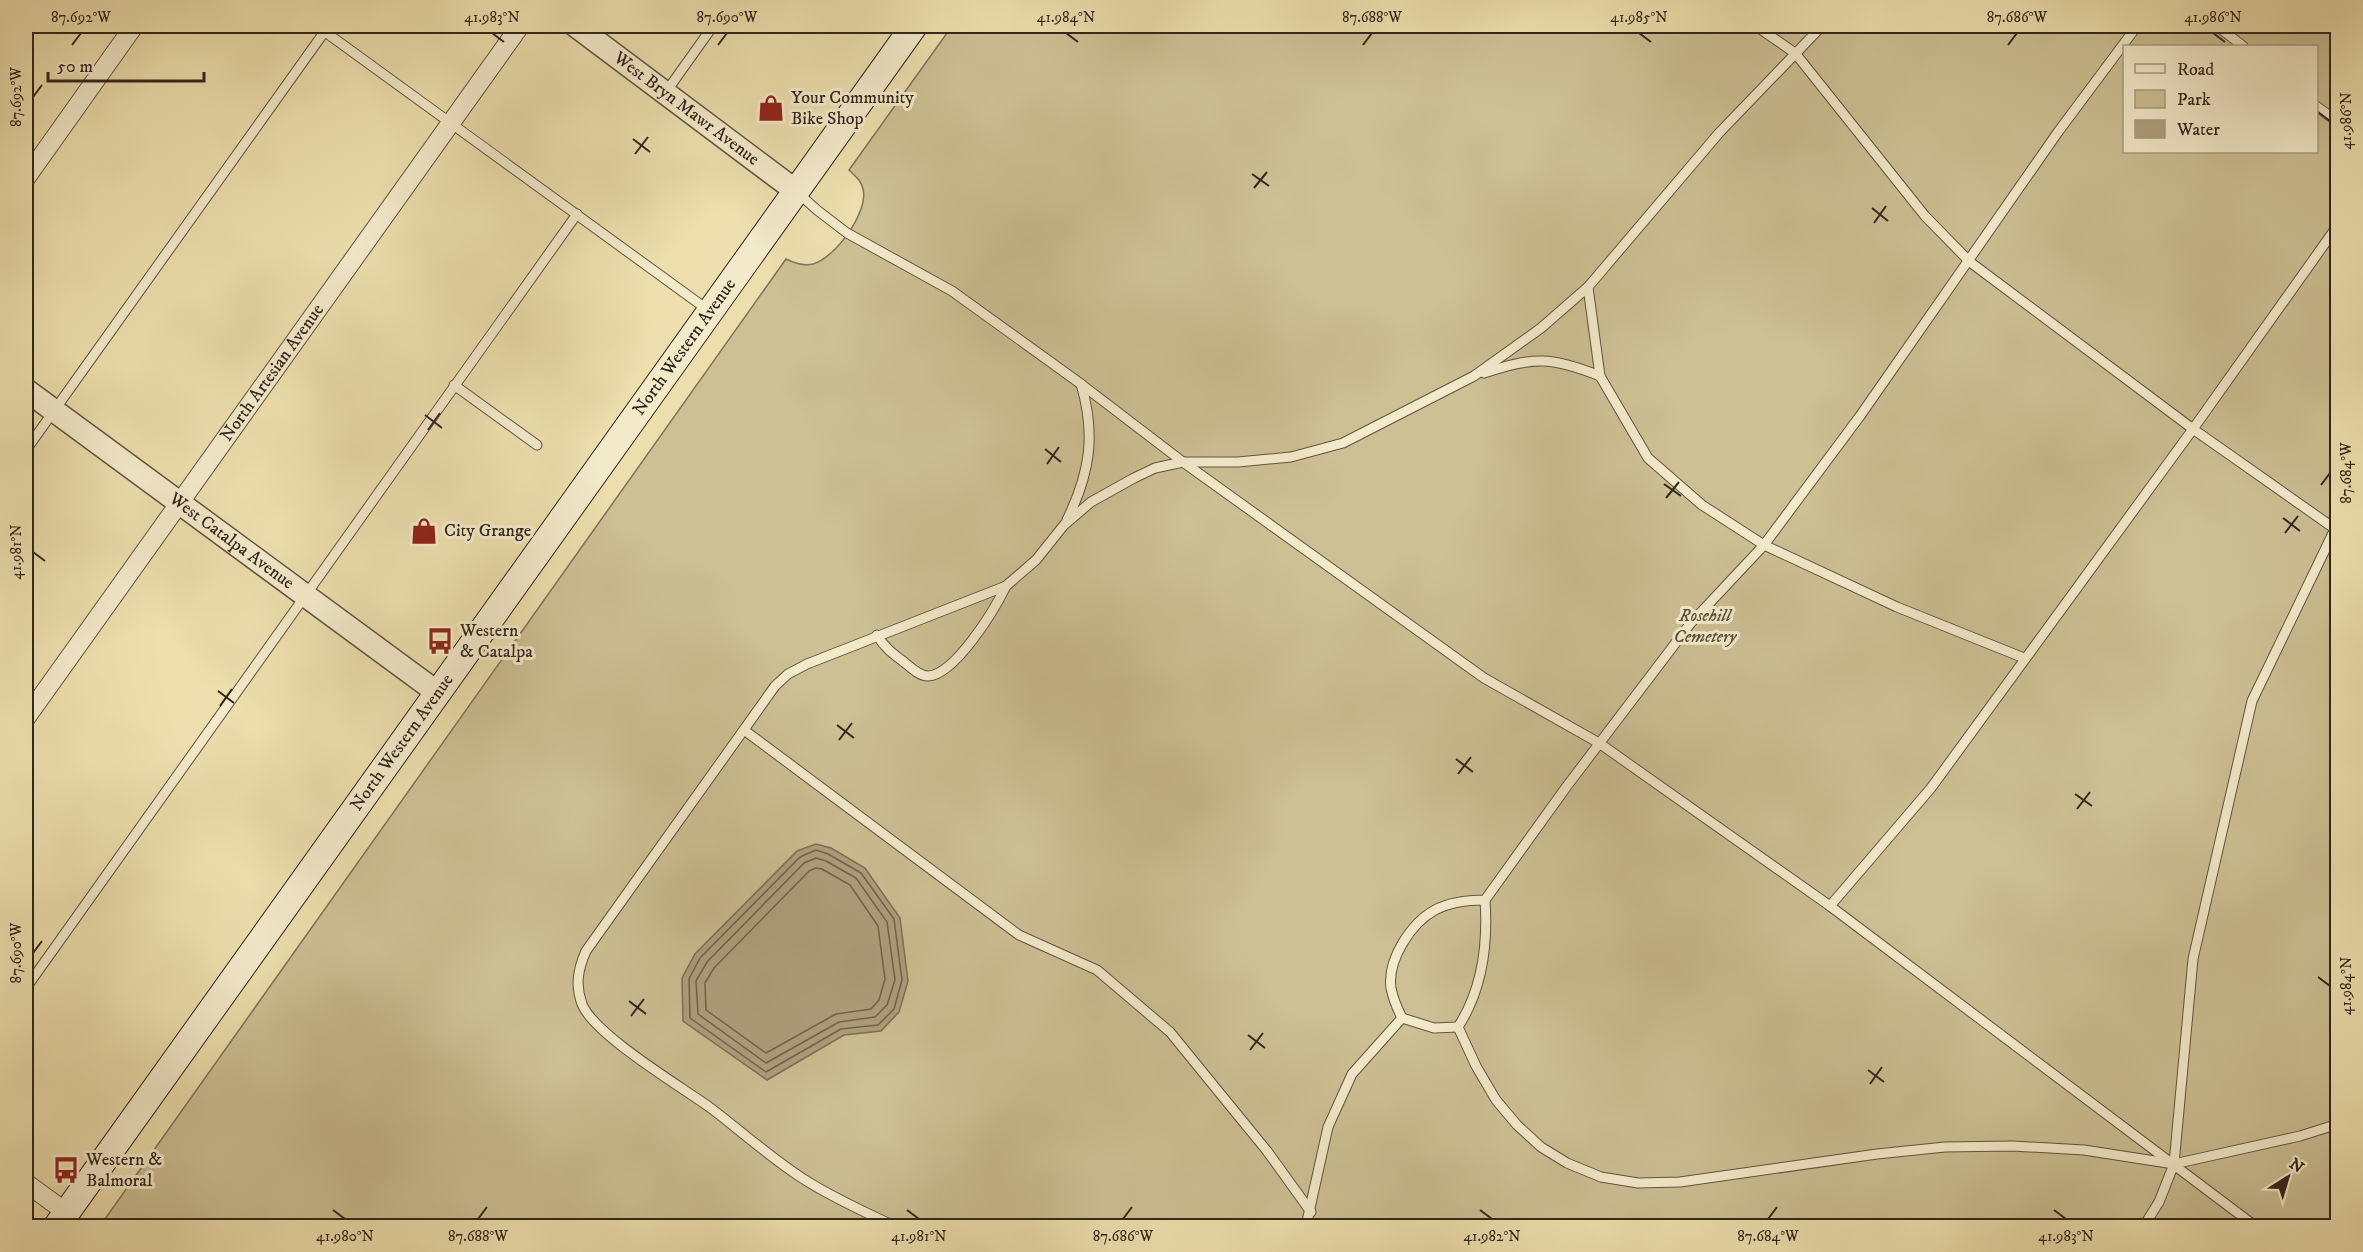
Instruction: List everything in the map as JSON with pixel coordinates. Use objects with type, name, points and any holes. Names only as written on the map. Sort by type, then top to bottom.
[{"type":"main road","name":"North Western Avenue","points":[[62,1220],[914,26]]},
{"type":"street","points":[[26,178],[134,26]]},
{"type":"street","name":"North Artesian Avenue","points":[[26,718],[520,26]]},
{"type":"street","name":"West Bryn Mawr Avenue","points":[[576,26],[796,191]]},
{"type":"street","name":"West Catalpa Avenue","points":[[26,390],[438,693]]},
{"type":"street","points":[[26,1183],[62,1220]]},
{"type":"lane","points":[[665,93],[713,26]]},
{"type":"lane","points":[[1756,26],[1795,53],[1925,216],[1970,262],[2193,429],[2336,530],[2252,701],[2193,959],[2174,1164],[2158,1202],[2144,1227]]},
{"type":"lane","points":[[877,635],[887,649],[916,671],[923,675],[938,673],[963,650],[983,625],[1006,586],[1036,560],[1064,525],[1091,502],[1134,478],[1155,468],[1183,462],[1238,462],[1291,457],[1343,443],[1474,376],[1541,328],[1587,287],[1719,133],[1822,26]]},
{"type":"lane","points":[[1458,1027],[1470,1008],[1476,991],[1486,938],[1485,900],[1599,743],[1690,624],[1764,545],[1860,416],[1970,262],[2058,132],[2137,26]]},
{"type":"lane","points":[[2217,26],[2241,45]]},
{"type":"lane","points":[[26,450],[321,28],[710,312]]},
{"type":"lane","points":[[2318,108],[2337,122]]},
{"type":"lane","points":[[796,191],[847,233],[952,291],[1081,384],[1183,462],[1484,678],[1599,743],[1830,906],[2255,1227]]},
{"type":"lane","points":[[26,988],[304,594],[577,214]]},
{"type":"lane","points":[[1830,906],[1931,788],[2193,429],[2337,225]]},
{"type":"lane","points":[[1587,287],[1600,376],[1648,458],[1702,505],[1764,545],[1897,606],[2024,658]]},
{"type":"lane","points":[[1474,376],[1520,362],[1543,360],[1574,365],[1600,376]]},
{"type":"lane","points":[[1064,525],[1078,497],[1090,446],[1088,407],[1081,384]]},
{"type":"lane","points":[[454,385],[537,445]]},
{"type":"lane","points":[[894,1227],[838,1199],[769,1155],[712,1109],[609,1036],[594,1021],[583,1005],[578,988],[578,970],[586,951],[775,686],[788,674],[877,635],[1006,586]]},
{"type":"lane","points":[[744,730],[1019,935],[1097,970],[1170,1032],[1267,1151],[1311,1210],[1312,1227]]},
{"type":"lane","points":[[1402,1018],[1391,987],[1391,971],[1396,954],[1408,936],[1422,920],[1435,910],[1454,903],[1485,900]]},
{"type":"lane","points":[[1402,1018],[1434,1028],[1458,1027]]},
{"type":"lane","points":[[1306,1227],[1328,1127],[1352,1074],[1402,1018]]},
{"type":"lane","points":[[1458,1027],[1476,1066],[1496,1100],[1517,1125],[1541,1147],[1601,1177],[1638,1184],[1680,1182],[1877,1154],[1978,1146],[2084,1150],[2174,1164],[2300,1136],[2337,1124]]},
{"type":"green space","name":"Rosehill Cemetery","points":[[952,26],[2337,26],[2337,1226],[100,1226],[786,259],[799,264],[813,264],[831,253],[848,233],[861,210],[863,199],[863,189],[858,178],[849,170]]},
{"type":"water","points":[[816,844],[831,848],[865,868],[900,918],[908,981],[899,1012],[881,1031],[844,1035],[767,1080],[683,1021],[682,978],[695,954],[797,851]]},
{"type":"place","name":"Your Community Bike Shop","points":[[771,108]]},
{"type":"place","name":"City Grange","points":[[424,531]]},
{"type":"place","name":"Western & Catalpa","points":[[440,641]]},
{"type":"place","name":"Western & Balmoral","points":[[66,1170]]}]
